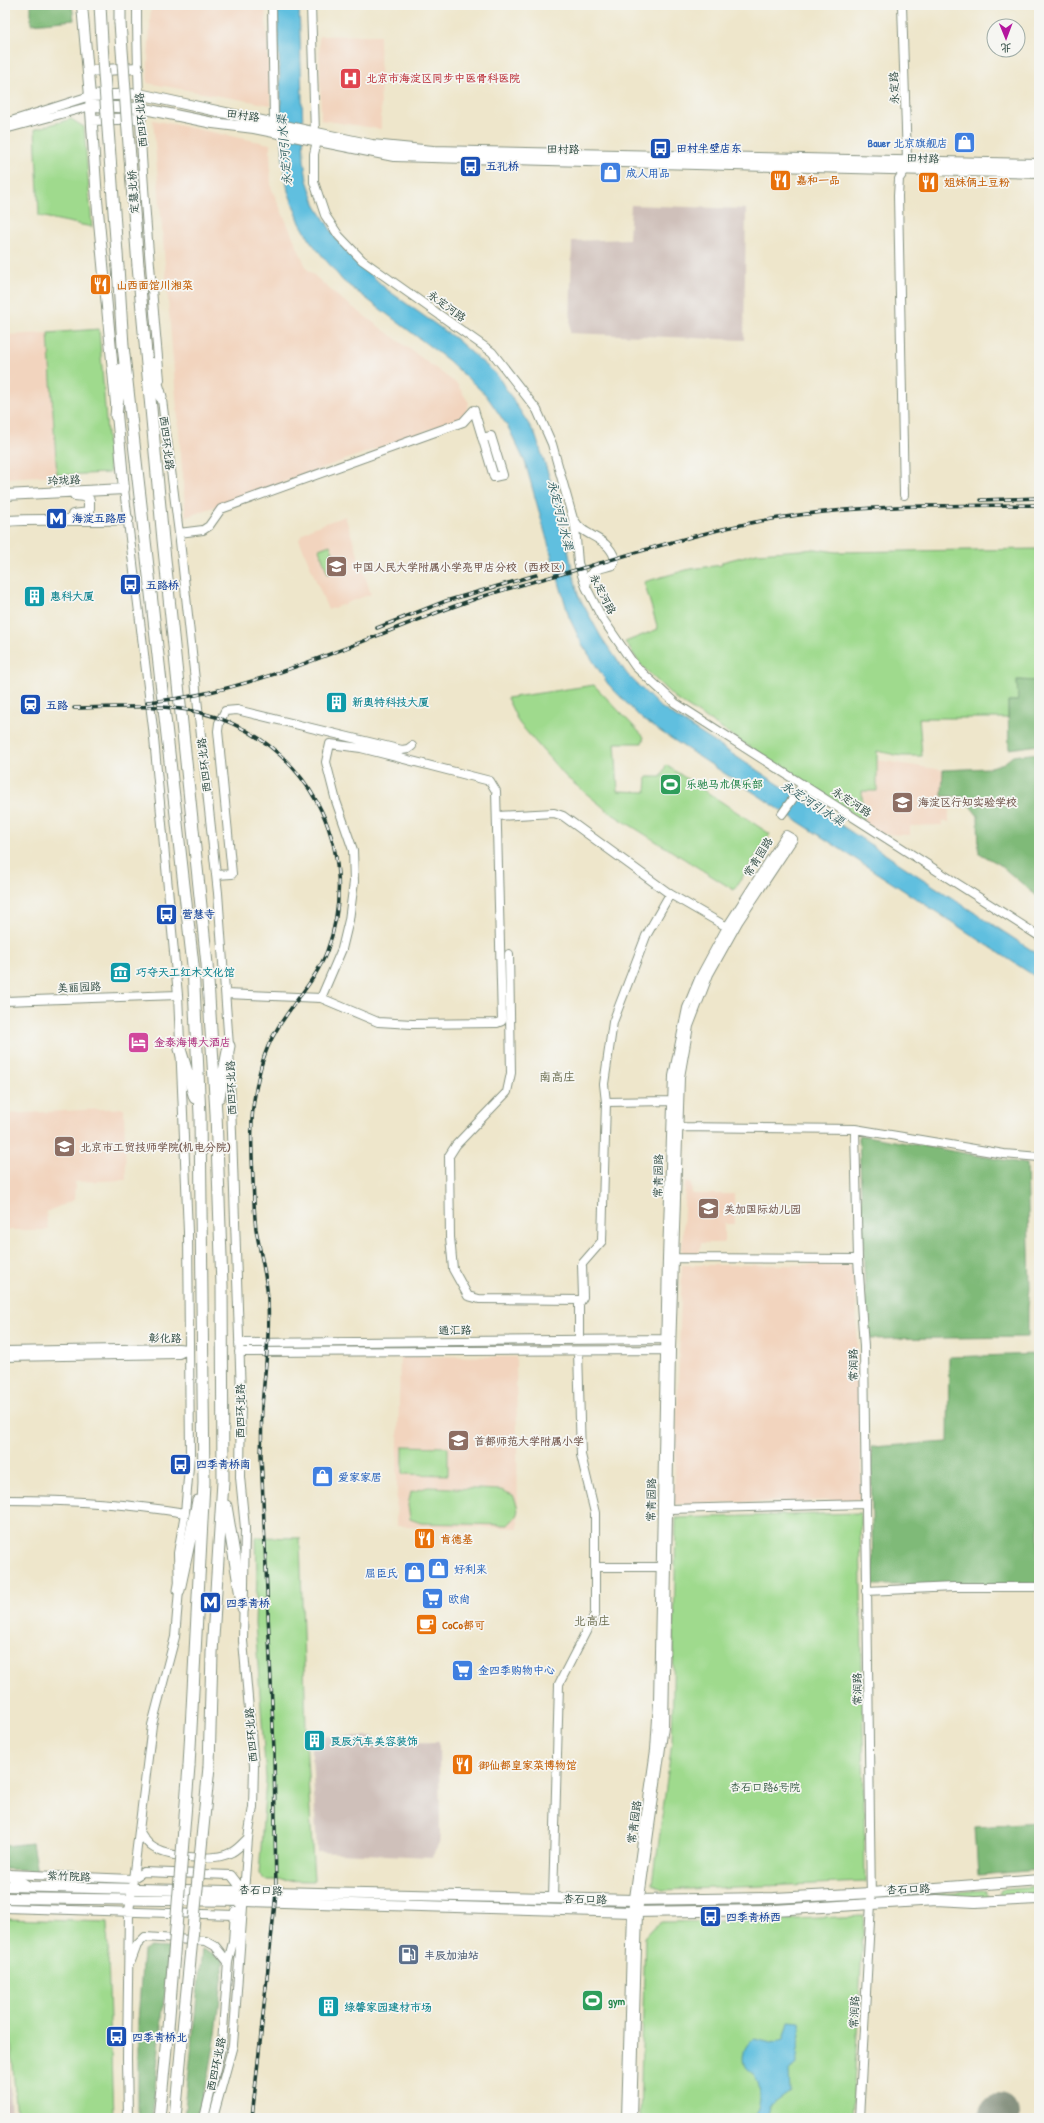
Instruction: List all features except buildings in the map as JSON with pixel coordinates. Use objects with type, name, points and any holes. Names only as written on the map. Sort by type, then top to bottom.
[{"type":"highway","points":[[95,5],[102,39]]},
{"type":"highway","points":[[100,5],[102,39]]},
{"type":"highway","name":"定慧北桥","points":[[120,6],[138,266]]},
{"type":"highway","name":"定慧北桥","points":[[102,39],[123,346]]},
{"type":"highway","name":"西四环北路","points":[[138,266],[144,342],[207,964],[216,1113],[222,1286],[223,1482],[212,1653],[209,1767],[175,2118]]},
{"type":"highway","points":[[144,342],[161,397]]},
{"type":"highway","points":[[116,416],[123,346]]},
{"type":"highway","points":[[123,346],[192,958],[200,1115],[204,1483],[189,1766],[168,2028],[158,2118]]},
{"type":"highway","points":[[216,1113],[229,1046]]},
{"type":"highway","points":[[180,1049],[200,1115]]},
{"type":"highway","points":[[223,1482],[243,1608]]},
{"type":"highway","points":[[179,1590],[193,1518],[204,1483]]},
{"type":"main road","points":[[82,5],[116,416],[124,489]]},
{"type":"main road","points":[[88,71],[138,68]]},
{"type":"main road","name":"田村路","points":[[91,101],[139,94],[314,136],[372,145],[433,151],[906,165],[1039,173]]},
{"type":"main road","name":"田村路","points":[[91,101],[140,108],[213,123],[277,126]]},
{"type":"main road","points":[[92,120],[140,118]]},
{"type":"main road","name":"田村路","points":[[906,165],[1039,164]]},
{"type":"main road","name":"玲珑路","points":[[5,495],[124,489]]},
{"type":"main road","points":[[5,521],[89,513],[89,500],[84,496],[58,492]]},
{"type":"main road","points":[[34,518],[70,520],[128,519]]},
{"type":"main road","points":[[7,1874],[27,1886]]},
{"type":"main road","name":"杏石口路","points":[[133,1890],[245,1897],[635,1912],[774,1910],[1039,1880]]},
{"type":"main road","name":"紫竹院路","points":[[5,1886],[133,1890]]},
{"type":"main road","name":"杏石口路","points":[[130,1900],[235,1902],[245,1897],[637,1900],[871,1898],[1004,1902],[1039,1899]]},
{"type":"main road","name":"紫竹院路","points":[[5,1898],[130,1900]]},
{"type":"street","name":"西四环北路","points":[[137,5],[140,118],[161,397],[179,533],[216,875],[229,1046],[239,1343],[240,1477],[245,1528],[243,1641],[254,1766],[253,1807],[248,1838],[234,2045],[213,2118]]},
{"type":"street","points":[[272,5],[277,126]]},
{"type":"street","name":"永定河路","points":[[311,5],[314,182],[326,215],[339,236],[362,260],[421,300],[492,352],[537,410],[552,444],[573,518],[578,563],[586,587],[602,618],[635,666],[675,703],[1039,936]]},
{"type":"street","name":"永定路","points":[[902,5],[906,165]]},
{"type":"street","points":[[5,123],[91,101]]},
{"type":"street","points":[[5,129],[91,101]]},
{"type":"street","points":[[904,495],[898,196],[900,179],[906,165]]},
{"type":"street","points":[[179,533],[203,530],[209,526],[221,509],[463,422],[474,410],[482,438]]},
{"type":"street","points":[[124,489],[153,728],[178,995],[188,1232],[190,1464],[185,1513],[178,1553],[179,1590],[175,1637],[152,1725],[140,1832],[132,1879],[133,1890],[130,1900],[127,2058],[128,2118]]},
{"type":"street","points":[[573,518],[578,527],[605,543],[615,558],[613,565],[591,572],[588,577],[586,587]]},
{"type":"street","points":[[216,875],[232,874],[218,731],[219,723],[225,711],[238,710],[402,750],[408,749],[412,746]]},
{"type":"street","points":[[226,994],[321,998],[378,1022],[412,1024],[497,1023],[502,1021],[496,791],[490,780],[361,748],[330,744],[326,762],[336,801],[353,850],[354,882],[350,920],[342,949],[321,998]]},
{"type":"street","points":[[782,814],[799,790]]},
{"type":"street","points":[[497,816],[554,813],[563,816],[670,894],[727,927]]},
{"type":"street","name":"常青园路","points":[[626,2118],[635,1912],[663,1744],[668,1509],[668,1339],[671,1101],[678,1047],[687,1008],[699,979],[727,927],[786,835],[793,839],[738,922],[708,974],[699,997],[684,1049],[680,1077],[670,1258]]},
{"type":"street","points":[[579,1339],[579,1304],[582,1300],[582,1264],[602,1241],[606,1102],[604,1084],[613,1022],[646,936],[670,894]]},
{"type":"street","points":[[509,954],[511,1073],[507,1092],[456,1145],[449,1156],[450,1237],[453,1269],[468,1296],[474,1298],[582,1300]]},
{"type":"street","name":"美丽园路","points":[[5,1001],[178,995]]},
{"type":"street","points":[[606,1102],[671,1101]]},
{"type":"street","points":[[677,1127],[855,1130],[1004,1154],[1039,1157]]},
{"type":"street","name":"常润路","points":[[855,1130],[858,1259],[864,1347],[871,1898],[859,2118]]},
{"type":"street","points":[[670,1258],[858,1259]]},
{"type":"street","name":"通汇路","points":[[239,1343],[668,1339]]},
{"type":"street","name":"彰化路","points":[[5,1351],[189,1349]]},
{"type":"street","name":"彰化路","points":[[5,1357],[179,1354],[189,1349]]},
{"type":"street","name":"常青园路","points":[[637,1900],[655,1750],[668,1350]]},
{"type":"street","name":"通汇路","points":[[239,1352],[668,1350]]},
{"type":"street","points":[[553,1899],[559,1684],[595,1614],[595,1513],[581,1455],[578,1351]]},
{"type":"street","points":[[5,1500],[49,1500],[132,1505],[185,1513]]},
{"type":"street","points":[[668,1509],[866,1504]]},
{"type":"street","points":[[595,1567],[661,1567]]},
{"type":"street","points":[[866,1591],[1039,1587]]},
{"type":"street","points":[[140,1832],[152,1846],[167,1853],[191,1857],[224,1855],[232,1852],[248,1838]]},
{"type":"street","points":[[5,1908],[235,1915],[245,1897],[231,1875],[143,1872],[132,1879]]},
{"type":"street","name":"紫竹院路","points":[[7,1874],[132,1879]]},
{"type":"street","name":"西四环北路","points":[[204,2118],[222,2044],[228,1962],[233,1942],[235,1902]]},
{"type":"street","name":"常青园路","points":[[632,2118],[635,1912]]},
{"type":"street","points":[[129,1966],[137,1945],[145,1937],[206,1941],[215,1946],[228,1962]]},
{"type":"street","points":[[233,1942],[238,1974]]},
{"type":"shaded area","points":[[151,5],[265,5],[271,105],[147,83]]},
{"type":"shaded area","name":"北京市海淀区同步中医骨科医院","points":[[380,35],[381,129],[321,120],[319,36]]},
{"type":"shaded area","points":[[153,120],[270,144],[271,187],[307,269],[336,295],[457,384],[469,403],[464,417],[186,517]]},
{"type":"shaded area","points":[[631,205],[746,209],[744,340],[570,333],[572,241],[629,239]]},
{"type":"shaded area","points":[[48,333],[57,475],[5,478],[5,335]]},
{"type":"shaded area","name":"中国人民大学附属小学亮甲店分校（西校区）","points":[[345,516],[371,594],[328,610],[299,539],[304,533],[312,528]]},
{"type":"shaded area","name":"海淀区行知实验学校","points":[[876,760],[943,770],[943,808],[949,808],[949,822],[942,822],[942,825],[910,826],[910,835],[882,834],[863,821],[862,791],[877,791]]},
{"type":"shaded area","name":"北京市工贸技师学院(机电分院)","points":[[124,1108],[126,1180],[75,1182],[74,1200],[46,1212],[48,1230],[5,1230],[5,1114]]},
{"type":"shaded area","name":"美加国际幼儿园","points":[[685,1182],[691,1182],[692,1194],[734,1194],[735,1224],[724,1224],[724,1243],[701,1243],[699,1255],[682,1255]]},
{"type":"shaded area","points":[[682,1265],[855,1265],[862,1500],[674,1504]]},
{"type":"shaded area","name":"首都师范大学附属小学","points":[[400,1356],[516,1357],[518,1528],[396,1526]]},
{"type":"shaded area","points":[[311,1736],[373,1736],[374,1743],[439,1742],[440,1842],[432,1857],[317,1852]]},
{"type":"shaded area","points":[[6,2021],[12,2118],[5,2118]]},
{"type":"green space","points":[[31,5],[72,5],[74,20],[31,24]]},
{"type":"green space","points":[[71,119],[84,127],[92,227],[39,216],[35,129]]},
{"type":"green space","points":[[99,329],[110,473],[57,475],[48,333]]},
{"type":"green space","points":[[330,545],[340,570],[328,574],[319,549]]},
{"type":"green space","points":[[816,549],[836,552],[1039,549],[1039,681],[1017,680],[1018,701],[1008,701],[1008,718],[919,718],[922,756],[901,756],[877,751],[877,791],[862,791],[863,821],[676,699],[641,665],[625,642],[658,629],[644,582],[690,569],[722,565],[722,562],[757,553]]},
{"type":"green space","points":[[1017,680],[1039,681],[1039,745],[1009,749],[1008,701],[1018,701]]},
{"type":"green space","name":"乐驰马术俱乐部","points":[[594,685],[644,737],[642,743],[615,743],[618,791],[646,792],[647,777],[661,777],[666,765],[770,834],[734,890],[609,812],[566,777],[519,723],[507,698]]},
{"type":"green space","points":[[1039,753],[1039,898],[999,864],[979,853],[978,816],[963,797],[942,796],[943,770],[988,768],[1004,763],[1013,756]]},
{"type":"green space","points":[[860,1135],[1027,1164],[1030,1288],[1028,1307],[1028,1337],[867,1339]]},
{"type":"green space","points":[[1039,1354],[1039,1584],[873,1585],[871,1447],[948,1442],[949,1357]]},
{"type":"green space","points":[[403,1446],[448,1447],[448,1475],[403,1474]]},
{"type":"green space","points":[[428,1487],[501,1490],[513,1495],[518,1512],[515,1518],[508,1525],[421,1523],[410,1519],[408,1505],[411,1492]]},
{"type":"green space","name":"杏石口路6号院","points":[[860,1513],[865,1882],[662,1890],[653,1884],[672,1742],[676,1518]]},
{"type":"green space","points":[[256,1537],[300,1538],[307,1759],[314,1881],[265,1880],[259,1874],[266,1779],[255,1623],[257,1577]]},
{"type":"green space","points":[[1039,1823],[1039,1870],[978,1875],[975,1827]]},
{"type":"green space","points":[[32,1843],[37,1873],[30,1873],[29,1870],[5,1869],[5,1846]]},
{"type":"green space","points":[[1039,1887],[1039,1895],[1001,1897],[999,1894],[1001,1890]]},
{"type":"green space","points":[[985,1890],[989,1895],[987,1897],[883,1899],[883,1897]]},
{"type":"green space","points":[[864,1916],[852,2118],[640,2118],[645,1937],[659,1922],[751,1921]]},
{"type":"green space","points":[[5,1919],[107,1922],[113,2118],[17,2118],[9,2016],[5,2016]]},
{"type":"green space","points":[[150,1947],[169,1948],[152,2118],[138,2118],[138,2021],[143,1951]]},
{"type":"green space","points":[[202,1950],[212,1953],[223,1960],[223,1970],[216,2034],[209,2074],[197,2118],[184,2118]]},
{"type":"water","name":"永定河引水渠","points":[[277,5],[299,5],[304,161],[307,180],[316,206],[337,240],[348,253],[386,289],[456,339],[497,375],[535,434],[557,500],[578,595],[601,637],[627,674],[659,706],[1039,955],[1039,979],[643,720],[608,684],[582,644],[569,617],[525,462],[508,427],[486,395],[448,360],[343,281],[311,242],[300,223],[288,191],[283,161]]},
{"type":"water","points":[[789,2021],[800,2022],[796,2063],[789,2072],[790,2092],[769,2107],[766,2118],[752,2118],[758,2110],[760,2093],[755,2077],[744,2064],[744,2051],[746,2047],[755,2039],[771,2043],[784,2040]]},
{"type":"railway","points":[[981,500],[1039,498]]},
{"type":"railway","points":[[147,702],[189,696],[232,687],[316,659],[441,611],[509,588],[670,543],[747,524],[829,511],[889,507],[1039,505]]},
{"type":"railway","points":[[377,628],[446,601],[536,575]]},
{"type":"railway","points":[[74,708],[152,707],[183,709],[198,712],[236,725],[269,745],[296,771],[317,802],[331,836],[338,873],[337,912],[327,951],[310,983],[282,1021],[271,1039],[257,1082],[252,1120],[255,1223],[268,1300],[267,1353],[262,1406],[261,1454],[274,1750],[276,1893],[252,2118]]},
{"type":"place","name":"北京市海淀区同步中医骨科医院","points":[[350,78]]},
{"type":"place","name":"Bauer 北京旗舰店","points":[[964,143]]},
{"type":"place","name":"田村半壁店东","points":[[661,148]]},
{"type":"place","name":"五孔桥","points":[[470,166]]},
{"type":"place","name":"成人用品","points":[[611,173]]},
{"type":"place","name":"嘉和一品","points":[[781,180]]},
{"type":"place","name":"姐妹俩土豆粉","points":[[929,182]]},
{"type":"place","name":"山西面馆川湘菜","points":[[100,285]]},
{"type":"place","name":"海淀五路居","points":[[56,518]]},
{"type":"place","name":"中国人民大学附属小学亮甲店分校（西校区）","points":[[336,567]]},
{"type":"place","name":"五路桥","points":[[131,585]]},
{"type":"place","name":"惠科大厦","points":[[35,596]]},
{"type":"place","name":"新奥特科技大厦","points":[[336,702]]},
{"type":"place","name":"五路","points":[[31,705]]},
{"type":"place","name":"乐驰马术俱乐部","points":[[671,784]]},
{"type":"place","name":"海淀区行知实验学校","points":[[902,802]]},
{"type":"place","name":"营慧寺","points":[[166,914]]},
{"type":"place","name":"巧夺天工红木文化馆","points":[[120,972]]},
{"type":"place","name":"金泰海博大酒店","points":[[139,1042]]},
{"type":"place","name":"北京市工贸技师学院(机电分院)","points":[[65,1147]]},
{"type":"place","name":"美加国际幼儿园","points":[[709,1209]]},
{"type":"place","name":"首都师范大学附属小学","points":[[458,1441]]},
{"type":"place","name":"四季青桥南","points":[[181,1464]]},
{"type":"place","name":"爱家家居","points":[[323,1477]]},
{"type":"place","name":"肯德基","points":[[425,1539]]},
{"type":"place","name":"好利来","points":[[438,1569]]},
{"type":"place","name":"屈臣氏","points":[[414,1573]]},
{"type":"place","name":"欧尚","points":[[433,1599]]},
{"type":"place","name":"四季青桥","points":[[211,1603]]},
{"type":"place","name":"CoCo都可","points":[[426,1625]]},
{"type":"place","name":"金四季购物中心","points":[[462,1670]]},
{"type":"place","name":"良辰汽车美容装饰","points":[[315,1741]]},
{"type":"place","name":"御仙都皇家菜博物馆","points":[[462,1765]]},
{"type":"place","name":"四季青桥西","points":[[711,1917]]},
{"type":"place","name":"丰辰加油站","points":[[408,1955]]},
{"type":"place","name":"gym","points":[[593,2001]]},
{"type":"place","name":"绿馨家园建材市场","points":[[329,2007]]},
{"type":"place","name":"四季青桥北","points":[[116,2037]]},
{"type":"district","name":"南高庄","points":[[557,1076]]},
{"type":"district","name":"北高庄","points":[[592,1620]]}]
